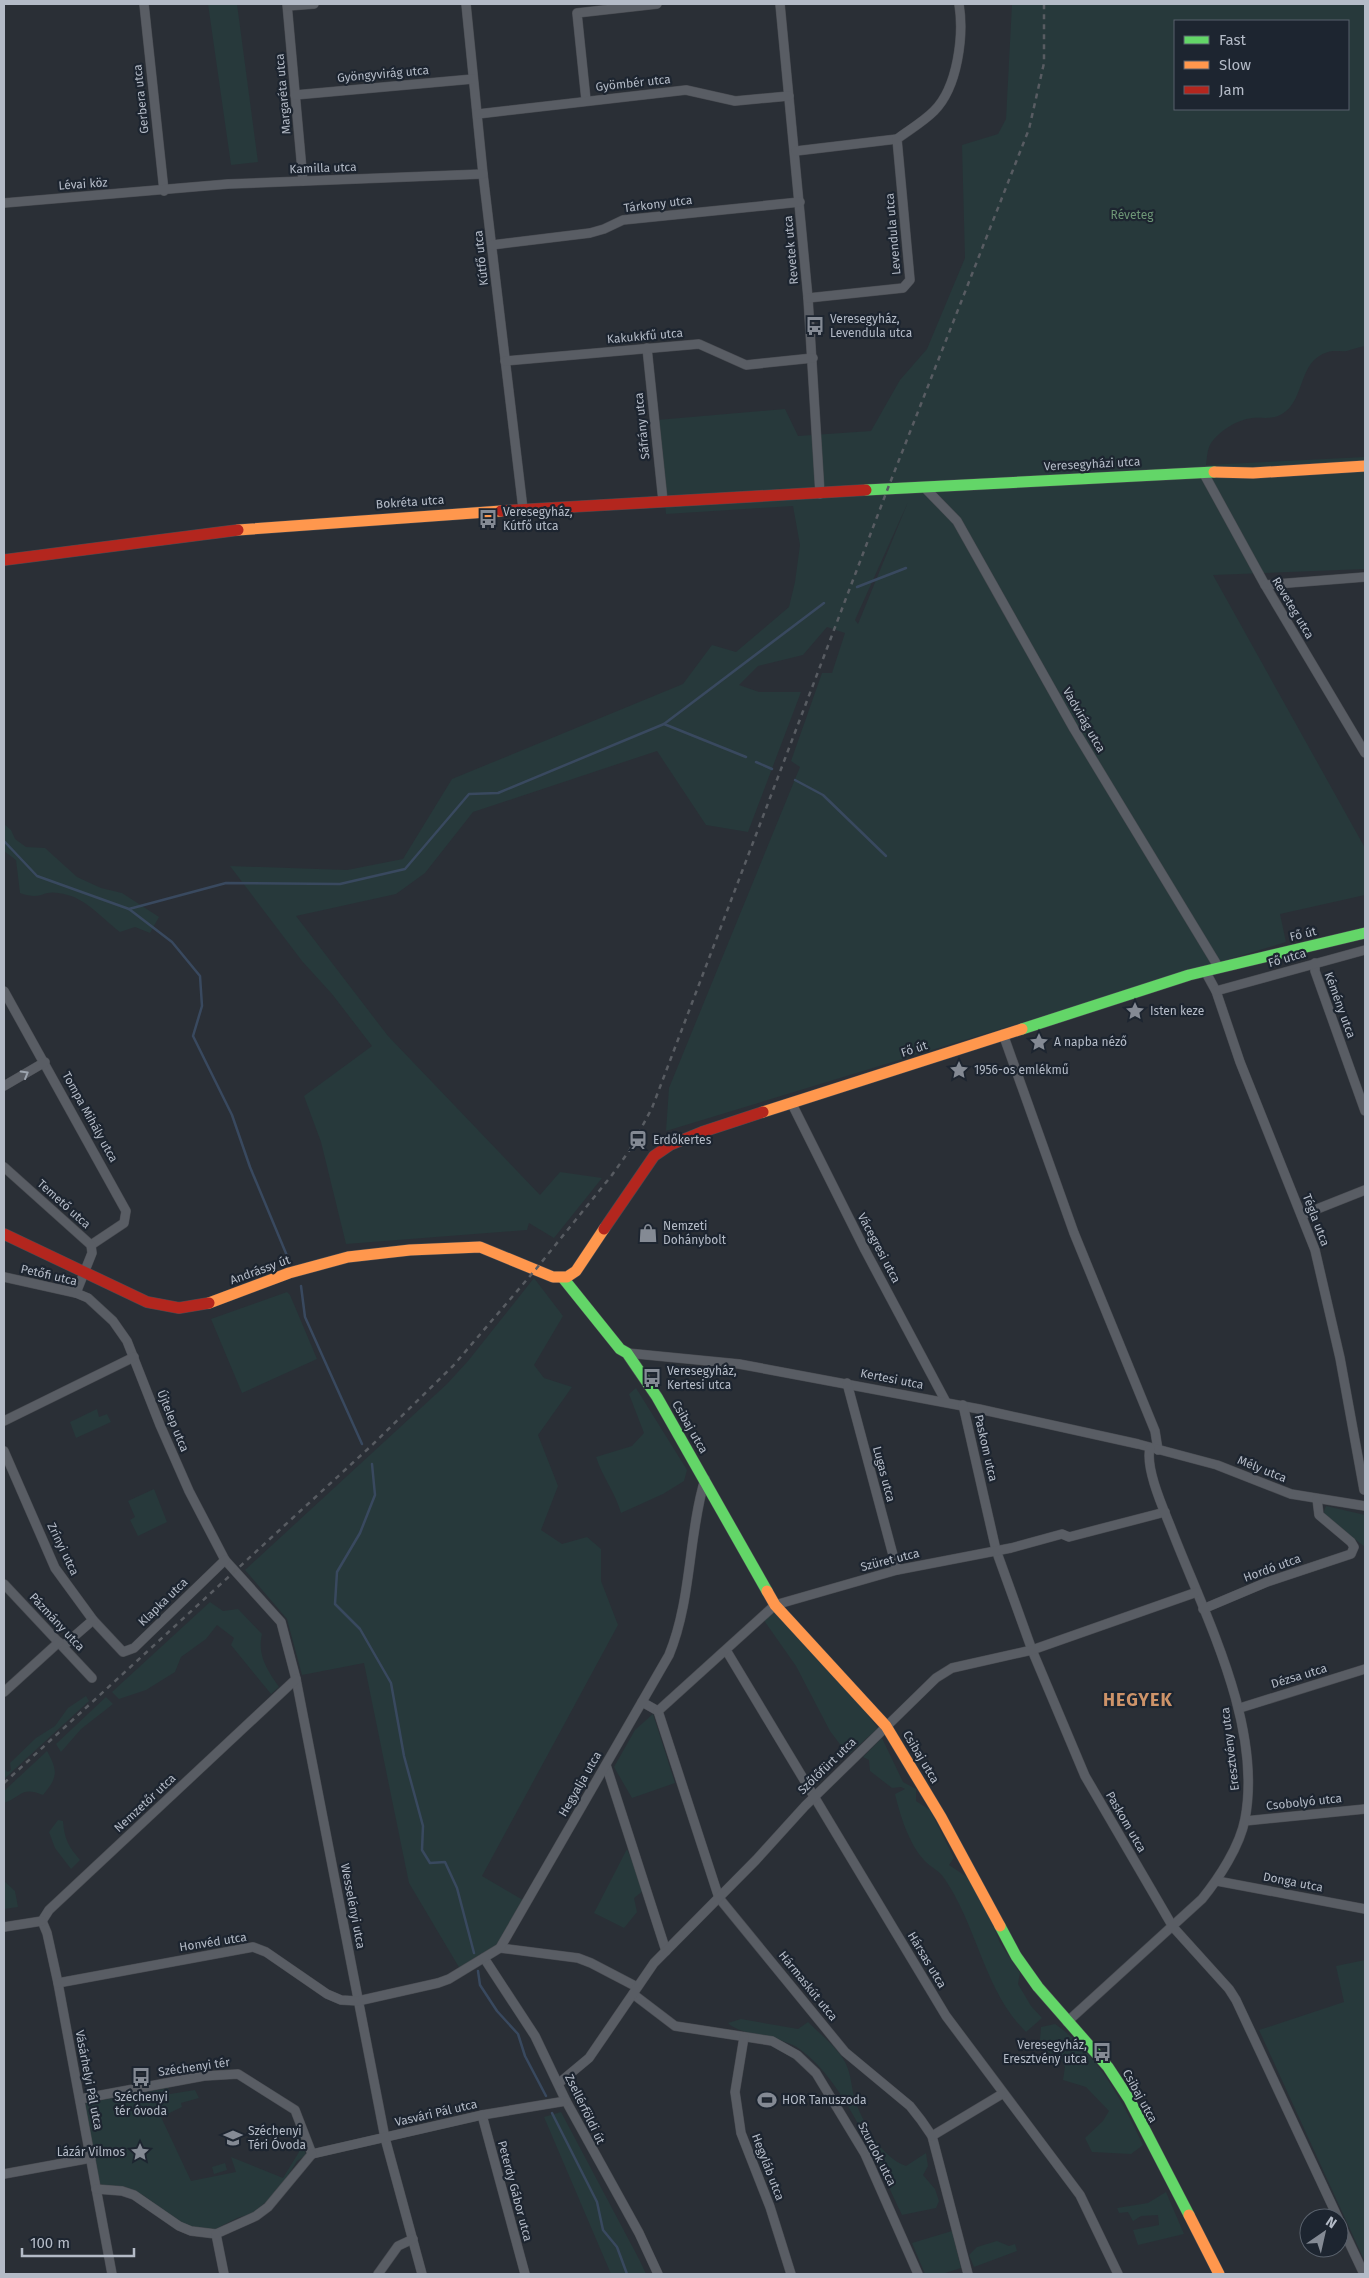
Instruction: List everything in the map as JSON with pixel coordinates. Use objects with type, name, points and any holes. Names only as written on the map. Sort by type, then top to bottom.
[{"type":"street","name":"Gerbera utca","points":[[144,4],[164,191]]},
{"type":"street","points":[[288,5],[314,4]]},
{"type":"street","name":"Kútfő utca","points":[[466,4],[504,362],[523,509]]},
{"type":"street","points":[[586,100],[577,13],[657,4]]},
{"type":"street","name":"Revetek utca","points":[[780,4],[796,151],[813,358],[820,494]]},
{"type":"street","points":[[796,151],[897,139],[936,109],[952,81],[959,50],[961,16],[959,4]]},
{"type":"street","name":"Margaréta utca","points":[[288,5],[303,181]]},
{"type":"street","name":"Gyöngyvirág utca","points":[[295,95],[473,79]]},
{"type":"street","name":"Gyömbér utca","points":[[478,114],[586,100],[686,90],[735,101],[789,96]]},
{"type":"street","name":"Levendula utca","points":[[808,298],[903,288],[910,280],[897,139]]},
{"type":"street","name":"Kamilla utca","points":[[164,191],[228,184],[483,174]]},
{"type":"street","name":"Lévai köz","points":[[4,203],[164,191]]},
{"type":"street","name":"Tárkony utca","points":[[492,245],[590,233],[604,230],[623,220],[800,202]]},
{"type":"street","name":"Kakukkfű utca","points":[[504,362],[699,344],[746,365],[813,358]]},
{"type":"street","name":"Sáfrány utca","points":[[647,348],[663,502]]},
{"type":"street","name":"Veresegyházi utca","points":[[820,494],[888,488],[1203,472],[1253,474],[1365,466]]},
{"type":"street","name":"Reveteg utca","points":[[1203,472],[1266,585],[1365,754]]},
{"type":"street","name":"Vadvirág utca","points":[[924,487],[957,521],[1074,729],[1219,968]]},
{"type":"street","name":"Bokréta utca","points":[[4,560],[259,528],[523,509],[820,494]]},
{"type":"street","points":[[1266,585],[1365,577]]},
{"type":"street","name":"Fő út","points":[[563,1278],[576,1271],[623,1200],[658,1152],[702,1132],[1205,970],[1365,933]]},
{"type":"street","name":"Fő utca","points":[[1216,991],[1365,950]]},
{"type":"street","name":"Kémény utca","points":[[1315,963],[1315,971],[1365,1111]]},
{"type":"street","name":"Tégla utca","points":[[1205,970],[1216,991],[1240,1062],[1315,1250],[1328,1298],[1364,1471],[1364,1490]]},
{"type":"street","name":"Tompa Mihály utca","points":[[4,990],[126,1210],[124,1223],[91,1245]]},
{"type":"street","points":[[1002,1034],[1074,1233],[1155,1431],[1154,1449]]},
{"type":"street","points":[[4,1086],[45,1062]]},
{"type":"street","name":"Vácegresi utca","points":[[792,1104],[865,1250],[946,1402]]},
{"type":"street","name":"Temető utca","points":[[4,1167],[91,1245],[92,1253],[86,1273],[76,1292]]},
{"type":"street","points":[[1302,1215],[1365,1190]]},
{"type":"street","name":"Andrássy út","points":[[4,1234],[147,1302],[179,1308],[202,1306],[289,1273],[348,1257],[394,1252],[480,1247],[536,1269],[546,1276],[563,1278]]},
{"type":"street","name":"Petőfi utca","points":[[4,1277],[76,1292],[88,1298]]},
{"type":"street","name":"Csibaj utca","points":[[563,1278],[620,1349],[627,1353],[657,1397],[775,1605],[886,1726],[941,1817],[1016,1956],[1067,2022],[1108,2067],[1129,2099],[1219,2274]]},
{"type":"street","name":"Újtelep utca","points":[[88,1298],[113,1321],[127,1341],[160,1425],[186,1483],[225,1560]]},
{"type":"street","name":"Kertesi utca","points":[[627,1353],[732,1363],[847,1383],[963,1405],[1154,1449]]},
{"type":"street","points":[[4,1421],[134,1357]]},
{"type":"street","name":"Lugas utca","points":[[847,1383],[896,1570]]},
{"type":"street","name":"Paskom utca","points":[[963,1405],[996,1550],[1032,1650],[1085,1776],[1173,1927],[1229,1989],[1236,2000],[1333,2208]]},
{"type":"street","name":"Mély utca","points":[[1154,1449],[1217,1465],[1290,1494],[1365,1506]]},
{"type":"street","name":"Eresztvény utca","points":[[1067,2022],[1173,1927],[1217,1881],[1245,1821],[1248,1795],[1240,1708],[1204,1609],[1165,1512],[1148,1458],[1154,1449]]},
{"type":"street","name":"Zrínyi utca","points":[[4,1451],[55,1568],[116,1647]]},
{"type":"street","name":"Hegyalja utca","points":[[358,2001],[438,1984],[500,1948],[642,1702],[674,1642],[681,1615],[697,1505],[705,1479]]},
{"type":"street","name":"Hordó utca","points":[[1204,1609],[1267,1582],[1351,1554],[1354,1547],[1351,1542],[1319,1515],[1317,1499]]},
{"type":"street","name":"Szüret utca","points":[[658,1711],[775,1605],[896,1570],[996,1550],[1062,1534],[1069,1538],[1165,1512]]},
{"type":"street","name":"Klapka utca","points":[[116,1647],[123,1652],[134,1648],[225,1560]]},
{"type":"street","name":"Wesselényi utca","points":[[225,1560],[281,1622],[296,1679],[385,2138],[422,2274]]},
{"type":"street","name":"Pázmány utca","points":[[4,1584],[92,1678]]},
{"type":"street","name":"Szőlőfürt utca","points":[[559,2083],[589,2058],[635,1991],[666,1951],[719,1898],[814,1796],[936,1678],[952,1668],[1032,1650],[1197,1592]]},
{"type":"street","points":[[4,1692],[61,1644],[94,1620]]},
{"type":"street","name":"Hársas utca","points":[[726,1650],[946,2016],[1002,2094],[1080,2195],[1118,2274]]},
{"type":"street","name":"Dézsa utca","points":[[1240,1708],[1365,1669]]},
{"type":"street","name":"Nemzetőr utca","points":[[42,1921],[49,1910],[296,1679]]},
{"type":"street","points":[[642,1702],[658,1711]]},
{"type":"street","name":"Hármaskút utca","points":[[658,1711],[719,1898],[846,2052],[910,2106],[932,2136],[968,2274]]},
{"type":"street","points":[[606,1765],[666,1951]]},
{"type":"street","name":"Csobolyó utca","points":[[1245,1821],[1365,1809]]},
{"type":"street","name":"Donga utca","points":[[1217,1881],[1365,1908]]},
{"type":"street","points":[[4,1927],[42,1921]]},
{"type":"street","name":"Vásárhelyi Pál utca","points":[[42,1921],[48,1933],[58,1983],[112,2274]]},
{"type":"street","name":"Honvéd utca","points":[[58,1983],[253,1947],[266,1952],[328,1994],[341,2000],[358,2001]]},
{"type":"street","name":"Szurdok utca","points":[[500,1948],[578,1958],[591,1963],[635,1991],[675,2026],[772,2041],[786,2047],[816,2073],[865,2154],[918,2274]]},
{"type":"street","name":"Zsellérföldi út","points":[[484,1958],[536,2036],[566,2101],[639,2233],[658,2274]]},
{"type":"street","name":"Hegyláb utca","points":[[744,2037],[735,2092],[741,2133],[770,2207],[791,2274]]},
{"type":"street","name":"Széchenyi tér","points":[[80,2100],[234,2073],[246,2078],[295,2110],[312,2154]]},
{"type":"street","points":[[932,2136],[1002,2094]]},
{"type":"street","name":"Vasvári Pál utca","points":[[312,2154],[482,2115],[566,2101]]},
{"type":"street","name":"Peterdy Gábor utca","points":[[482,2115],[524,2274]]},
{"type":"street","points":[[96,2189],[122,2191],[134,2195],[179,2226],[191,2231],[216,2234],[256,2216],[268,2207],[312,2154]]},
{"type":"street","points":[[4,2174],[91,2158]]},
{"type":"street","points":[[216,2234],[224,2274]]},
{"type":"street","points":[[378,2274],[398,2246],[413,2239]]},
{"type":"street","name":"Paskom utca","points":[[1349,2242],[1364,2274]]},
{"type":"green space","points":[[208,4],[237,4],[258,162],[231,165]]},
{"type":"green space","name":"Réveteg","points":[[1012,4],[1365,4],[1365,346],[1347,351],[1330,351],[1318,357],[1306,372],[1290,408],[1278,416],[1246,419],[1224,430],[1210,445],[1206,465],[1365,457],[1365,569],[1213,575],[1365,848],[1365,895],[1280,914],[1286,942],[666,1131],[669,1088],[800,767],[791,761],[822,673],[832,673],[845,633],[827,627],[803,655],[758,666],[739,685],[759,692],[801,692],[748,832],[706,825],[657,751],[473,812],[425,873],[396,894],[296,916],[388,1036],[540,1195],[560,1172],[602,1178],[554,1238],[529,1223],[527,1230],[346,1244],[321,1142],[304,1096],[372,1046],[332,994],[302,961],[230,866],[347,870],[403,859],[452,779],[683,684],[712,645],[736,652],[789,607],[795,582],[800,545],[793,506],[666,514],[657,420],[785,409],[798,436],[871,431],[900,380],[927,349],[965,258],[962,145],[998,134],[1006,119]],"holes":[[[908,502],[858,624],[855,620]]]},
{"type":"green space","points":[[4,824],[11,830],[15,839],[26,847],[45,848],[77,877],[101,888],[122,893],[159,917],[150,933],[135,927],[120,932],[84,902],[68,895],[53,892],[33,896],[20,893],[16,860],[4,851]]},
{"type":"green space","points":[[534,1278],[563,1316],[534,1365],[544,1378],[572,1387],[538,1435],[558,1486],[541,1530],[562,1544],[587,1537],[601,1549],[601,1581],[618,1625],[482,1876],[523,1900],[499,1944],[460,1969],[409,1883],[364,1663],[302,1675],[287,1619],[245,1570],[447,1384],[468,1361]]},
{"type":"green space","points":[[287,1292],[290,1295],[317,1359],[242,1393],[211,1319]]},
{"type":"green space","points":[[636,1388],[687,1470],[684,1481],[663,1494],[621,1513],[616,1498],[596,1457],[632,1446],[644,1433],[629,1394]]},
{"type":"green space","points":[[97,1409],[99,1417],[107,1414],[111,1422],[76,1438],[70,1422]]},
{"type":"green space","points":[[154,1489],[167,1522],[138,1536],[130,1520],[135,1517],[128,1501]]},
{"type":"green space","points":[[1326,1506],[1365,1515],[1365,1547],[1323,1514]]},
{"type":"green space","points":[[210,1602],[223,1611],[238,1609],[262,1634],[262,1656],[279,1687],[271,1694],[231,1645],[234,1638],[217,1625],[206,1639],[181,1657],[175,1672],[146,1690],[119,1699],[112,1692]]},
{"type":"green space","points":[[775,1611],[840,1681],[878,1728],[848,1755],[830,1731],[796,1666],[763,1619]]},
{"type":"green space","points":[[86,1696],[89,1701],[4,1779],[4,1769],[8,1772],[11,1770],[10,1763],[36,1738],[55,1726],[68,1708]]},
{"type":"green space","points":[[106,1697],[113,1704],[81,1729],[61,1752],[56,1744]]},
{"type":"green space","points":[[653,1714],[675,1783],[632,1798],[614,1767],[635,1730]]},
{"type":"green space","points":[[882,1738],[903,1782],[916,1789],[916,1801],[930,1810],[954,1858],[949,1865],[970,1879],[984,1902],[1000,1943],[1020,1973],[1018,1984],[1031,2006],[1042,2018],[1026,2032],[1012,2016],[990,1978],[955,1896],[942,1875],[926,1862],[910,1838],[902,1820],[895,1794],[905,1789],[901,1787],[892,1788],[870,1771],[869,1760],[863,1757]]},
{"type":"green space","points":[[47,1751],[55,1769],[55,1774],[52,1783],[43,1795],[31,1791],[26,1792],[4,1803],[4,1791]]},
{"type":"green space","points":[[58,1820],[63,1821],[68,1842],[80,1860],[71,1869],[55,1848],[49,1832]]},
{"type":"green space","points":[[627,1849],[644,1890],[634,1898],[637,1912],[624,1928],[594,1913]]},
{"type":"green space","points":[[4,1881],[15,1891],[18,1907],[4,1909]]},
{"type":"green space","points":[[1365,1960],[1365,2262],[1349,2227],[1349,2208],[1340,2208],[1259,2030],[1344,2002],[1336,1966]]},
{"type":"green space","points":[[741,2019],[798,2029],[808,2022],[828,2041],[845,2062],[854,2098],[869,2131],[889,2156],[906,2166],[926,2153],[928,2166],[923,2175],[935,2189],[939,2201],[936,2208],[902,2215],[859,2126],[832,2083],[817,2065],[793,2045],[742,2031],[728,2023]]},
{"type":"green space","points":[[1055,2024],[1084,2049],[1107,2078],[1117,2095],[1143,2145],[1131,2154],[1092,2152],[1085,2138],[1103,2121],[1109,2111],[1086,2087],[1063,2080],[1065,2067],[1059,2055],[1049,2053],[1040,2040],[1041,2027]]},
{"type":"green space","points":[[168,2088],[170,2094],[195,2090],[199,2098],[181,2103],[182,2107],[161,2117],[191,2181],[236,2172],[231,2157],[283,2178],[299,2152],[295,2136],[300,2131],[306,2155],[297,2161],[278,2191],[254,2213],[237,2218],[212,2231],[193,2228],[173,2218],[143,2195],[128,2188],[104,2186],[99,2183],[84,2107],[86,2103]]},
{"type":"green space","points":[[561,2112],[646,2274],[611,2274],[544,2117]]},
{"type":"green space","points":[[225,2163],[227,2170],[214,2174],[212,2167]]},
{"type":"green space","points":[[1166,2192],[1184,2234],[1138,2245],[1133,2230],[1159,2225],[1158,2215],[1141,2216],[1133,2221],[1128,2212],[1119,2213],[1117,2208],[1148,2203]]},
{"type":"green space","points":[[952,2231],[961,2268],[942,2274],[925,2274],[912,2243]]},
{"type":"green space","points":[[997,2241],[1009,2246],[1015,2244],[1017,2251],[974,2267],[969,2255],[977,2247]]},
{"type":"waterway","points":[[857,587],[906,568]]},
{"type":"waterway","points":[[664,724],[824,603]]},
{"type":"waterway","points":[[4,841],[37,876],[129,909],[226,883],[340,884],[405,869],[469,794],[498,793],[664,724],[746,757]]},
{"type":"waterway","points":[[756,762],[772,769]]},
{"type":"waterway","points":[[795,780],[823,795],[886,856]]},
{"type":"waterway","points":[[129,909],[172,942],[200,976],[202,1006],[193,1036],[232,1115],[250,1167],[290,1263]]},
{"type":"waterway","points":[[301,1286],[305,1317],[362,1444]]},
{"type":"waterway","points":[[372,1464],[375,1495],[360,1533],[337,1572],[335,1604],[360,1629],[391,1683],[404,1756],[423,1826],[422,1850],[430,1863],[445,1862],[457,1888],[474,1953]]},
{"type":"waterway","points":[[478,1971],[480,1985],[497,2011],[518,2034],[525,2056],[546,2096]]},
{"type":"waterway","points":[[552,2113],[597,2202],[603,2230],[617,2247],[627,2274]]},
{"type":"railway","points":[[4,1783],[370,1447],[453,1366],[536,1269],[612,1175],[629,1151],[652,1108],[888,488],[1029,129],[1044,63],[1044,4]]},
{"type":"traffic: fast","points":[[866,490],[1214,472]]},
{"type":"traffic: fast","points":[[1022,1029],[1189,975],[1365,933]]},
{"type":"traffic: fast","points":[[563,1278],[620,1349],[627,1353],[657,1397],[767,1591]]},
{"type":"traffic: fast","points":[[1000,1926],[1016,1956],[1038,1987],[1108,2067],[1129,2099],[1189,2215]]},
{"type":"traffic: slow","points":[[1214,472],[1253,473],[1365,466]]},
{"type":"traffic: slow","points":[[238,530],[501,511]]},
{"type":"traffic: slow","points":[[763,1112],[1022,1029]]},
{"type":"traffic: slow","points":[[209,1303],[289,1273],[348,1257],[410,1250],[480,1247],[553,1277],[567,1277],[576,1271],[604,1229]]},
{"type":"traffic: slow","points":[[767,1591],[775,1605],[886,1726],[941,1817],[1000,1926]]},
{"type":"traffic: slow","points":[[1189,2215],[1219,2274]]},
{"type":"traffic: jam","points":[[501,511],[866,490]]},
{"type":"traffic: jam","points":[[4,560],[238,530]]},
{"type":"traffic: jam","points":[[604,1229],[654,1156],[670,1145],[702,1132],[763,1112]]},
{"type":"traffic: jam","points":[[4,1234],[147,1302],[179,1308],[209,1303]]},
{"type":"place","name":"Veresegyház, Levendula utca","points":[[815,326]]},
{"type":"place","name":"Veresegyház, Kútfő utca","points":[[488,519]]},
{"type":"place","name":"Isten keze","points":[[1135,1011]]},
{"type":"place","name":"A napba néző","points":[[1039,1042]]},
{"type":"place","name":"1956-os emlékmű","points":[[959,1070]]},
{"type":"place","name":"Erdőkertes","points":[[638,1140]]},
{"type":"place","name":"Nemzeti Dohánybolt","points":[[648,1233]]},
{"type":"place","name":"Veresegyház, Kertesi utca","points":[[652,1378]]},
{"type":"place","name":"Veresegyház, Eresztvény utca","points":[[1102,2052]]},
{"type":"place","name":"Széchenyi tér óvoda","points":[[141,2077]]},
{"type":"place","name":"HOR Tanuszoda","points":[[767,2100]]},
{"type":"place","name":"Széchenyi Téri Óvoda","points":[[233,2138]]},
{"type":"place","name":"Lázár Vilmos","points":[[140,2152]]},
{"type":"district","name":"HEGYEK","points":[[1138,1700]]}]
